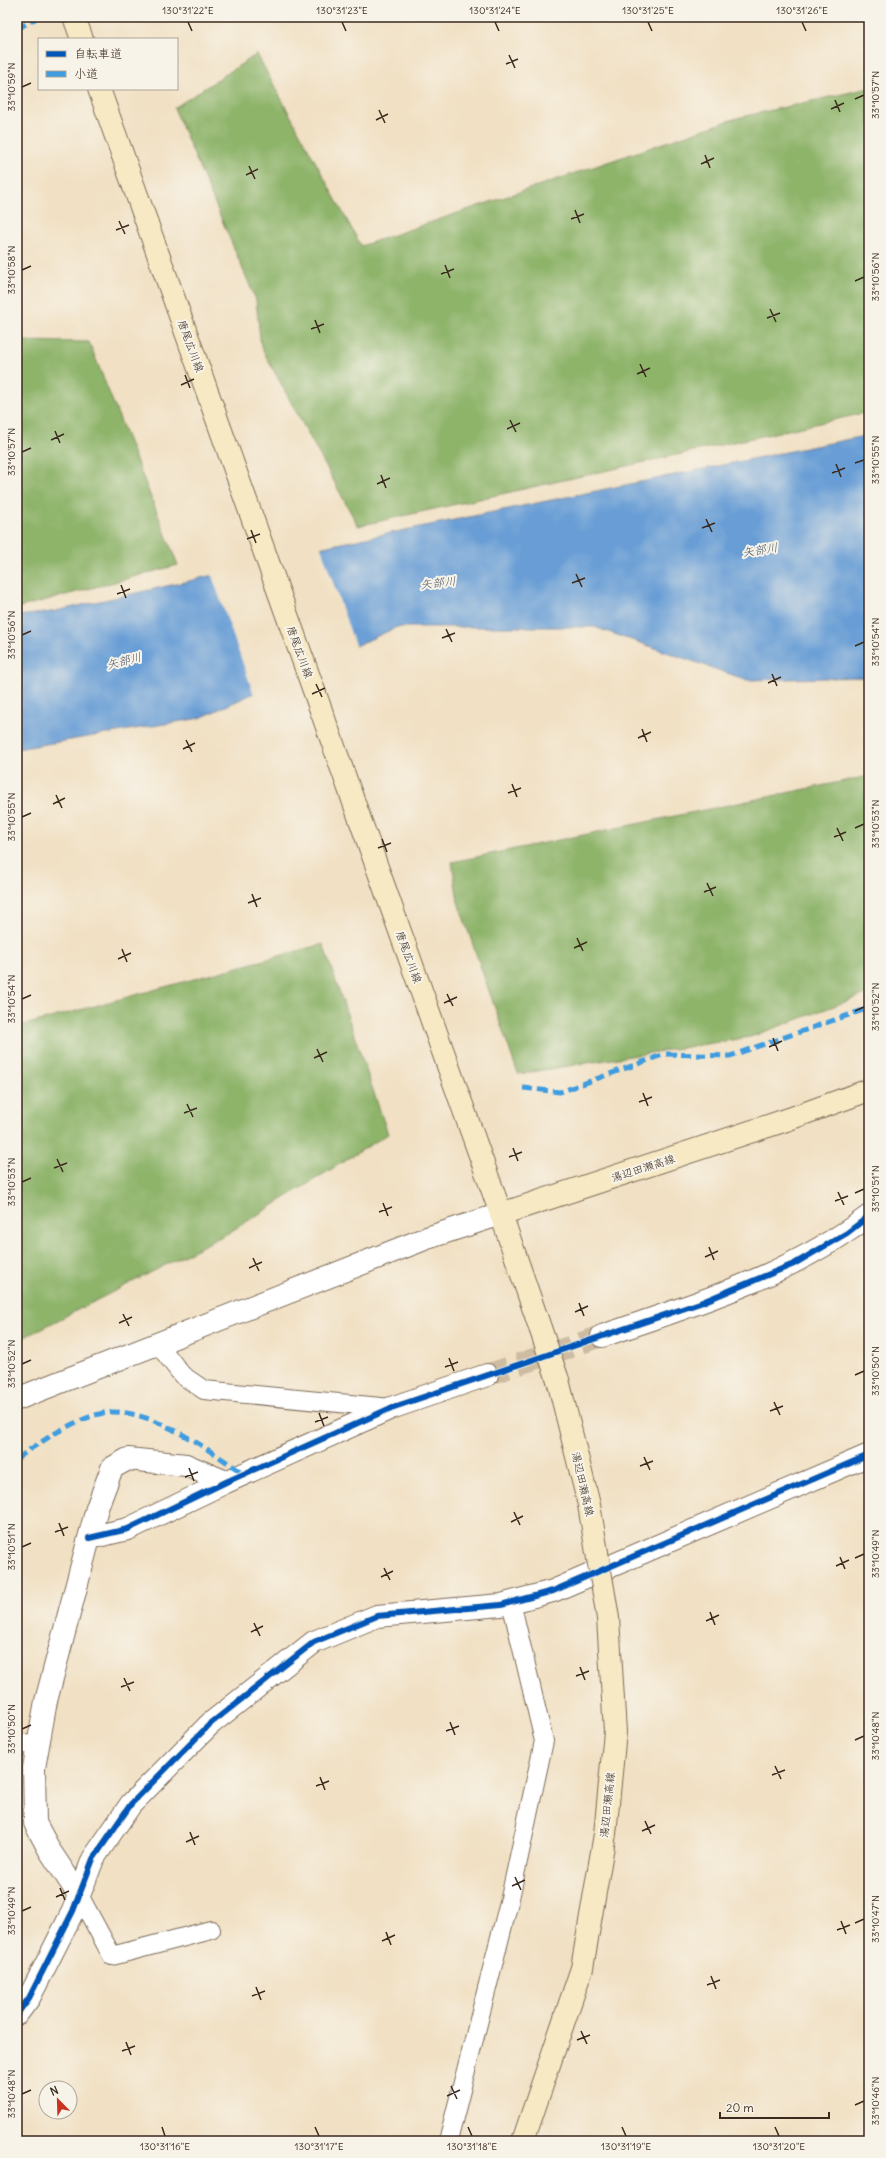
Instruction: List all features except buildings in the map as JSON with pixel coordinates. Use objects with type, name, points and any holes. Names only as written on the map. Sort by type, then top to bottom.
[{"type":"main road","points":[[74,17],[82,38]]},
{"type":"main road","name":"唐尾広川線","points":[[99,90],[501,1214]]},
{"type":"main road","name":"湯辺田瀬高線","points":[[523,2141],[582,1968],[605,1834],[615,1732],[608,1618],[589,1505],[558,1380],[501,1214],[790,1119],[869,1090]]},
{"type":"street","points":[[17,1399],[428,1238],[501,1214]]},
{"type":"street","points":[[602,1336],[700,1303],[794,1264],[847,1233],[869,1216]]},
{"type":"street","points":[[89,1538],[128,1529],[226,1482],[391,1408],[487,1375]]},
{"type":"street","points":[[17,2014],[29,1998],[73,1911],[93,1859],[131,1804],[210,1724],[314,1642],[376,1616],[511,1602],[553,1591],[869,1455]]},
{"type":"street","points":[[79,1895],[50,1851],[35,1823],[34,1768],[28,1745],[46,1701],[97,1508],[112,1468],[128,1459],[186,1465],[226,1482]]},
{"type":"lane","points":[[158,1344],[182,1374],[204,1390],[391,1408]]},
{"type":"lane","points":[[448,2141],[510,1898],[544,1741],[511,1602]]},
{"type":"lane","points":[[79,1895],[112,1956],[211,1930]]},
{"type":"green space","points":[[257,54],[361,246],[737,118],[869,88],[869,412],[358,526],[261,347],[256,300],[174,108]]},
{"type":"green space","points":[[17,341],[89,342],[178,565],[17,608]]},
{"type":"green space","points":[[869,776],[869,993],[750,1037],[518,1074],[458,902],[452,862]]},
{"type":"green space","points":[[323,944],[388,1134],[230,1232],[17,1341],[17,1027]]},
{"type":"water","name":"矢部川","points":[[869,435],[869,677],[747,680],[594,627],[397,627],[200,718],[17,749],[17,616],[51,612],[189,581],[332,545]]},
{"type":"pier","points":[[320,545],[356,648],[254,695],[211,573]]},
{"type":"tunnel","points":[[487,1375],[602,1336]]},
{"type":"marked path","points":[[17,29],[38,17]]},
{"type":"marked path","points":[[523,1088],[560,1092],[665,1054],[730,1056],[869,1008]]},
{"type":"marked path","points":[[17,1459],[52,1435],[88,1417],[111,1412],[127,1413],[145,1418],[181,1434],[215,1454],[244,1474]]},
{"type":"cycle path","points":[[89,1538],[128,1529],[226,1482],[391,1408],[700,1303],[794,1264],[847,1233],[869,1216]]},
{"type":"cycle path","points":[[17,2014],[29,1998],[73,1911],[93,1859],[131,1804],[210,1724],[314,1642],[377,1616],[501,1605],[553,1591],[869,1455]]}]
